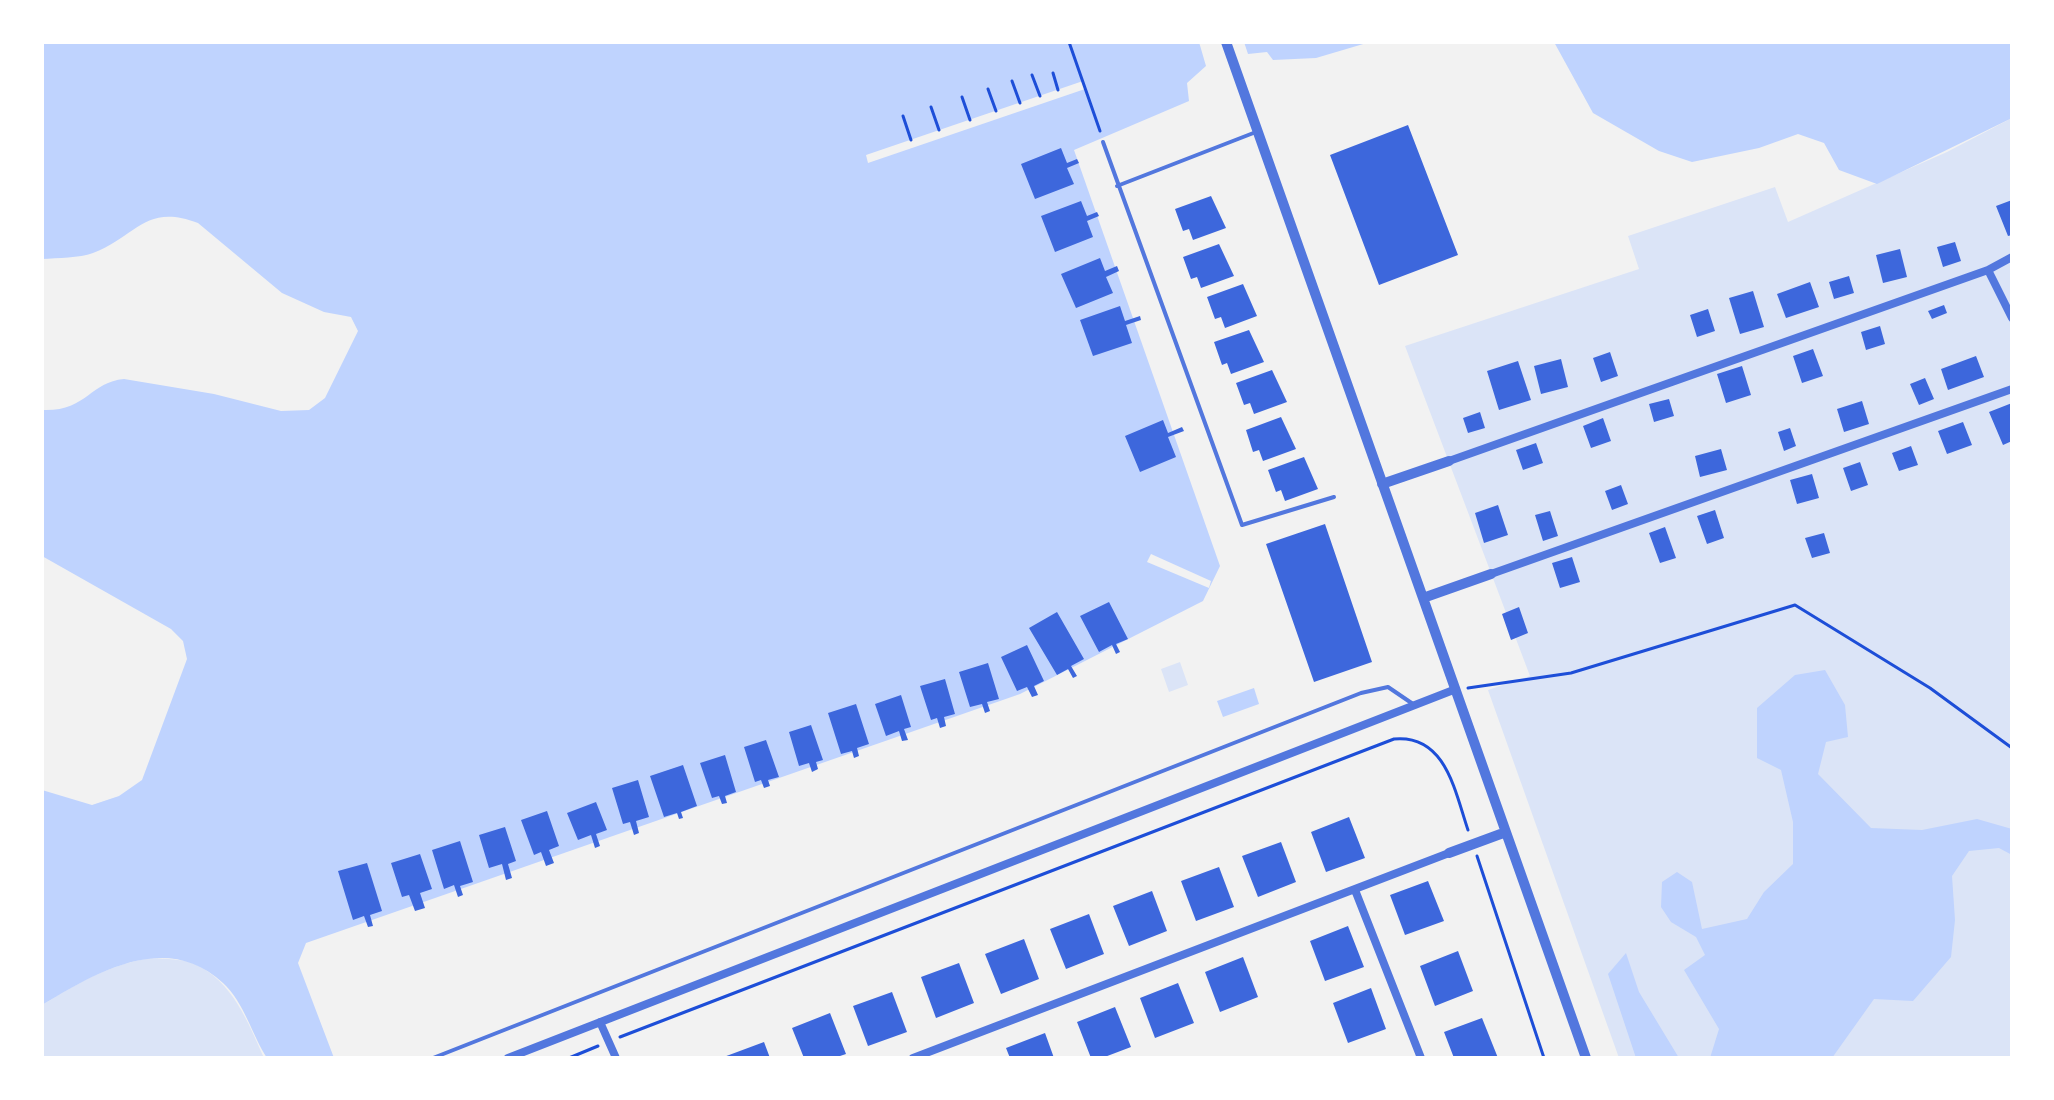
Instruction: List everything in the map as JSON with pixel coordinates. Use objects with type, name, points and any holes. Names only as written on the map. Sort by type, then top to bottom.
[{"type":"street","points":[[1226,42],[1586,1058]]},
{"type":"street","points":[[1382,484],[1988,270],[2012,257]]},
{"type":"street","points":[[1988,270],[2012,318]]},
{"type":"street","points":[[1423,598],[2012,389]]},
{"type":"street","points":[[508,1058],[1456,689]]},
{"type":"street","points":[[913,1058],[1506,832]]},
{"type":"street","points":[[1355,890],[1421,1058]]},
{"type":"street","points":[[600,1022],[616,1058]]},
{"type":"lane","points":[[1117,186],[1258,131]]},
{"type":"lane","points":[[1103,142],[1242,525],[1334,497]]},
{"type":"lane","points":[[433,1058],[1361,693],[1388,687],[1415,705]]},
{"type":"path","points":[[1069,42],[1103,142]]},
{"type":"path","points":[[1053,73],[1058,90]]},
{"type":"path","points":[[1032,75],[1040,96]]},
{"type":"path","points":[[1012,81],[1020,103]]},
{"type":"path","points":[[988,89],[996,111]]},
{"type":"path","points":[[962,97],[970,120]]},
{"type":"path","points":[[931,107],[939,130]]},
{"type":"path","points":[[903,116],[911,140]]},
{"type":"path","points":[[1456,689],[1571,673],[1795,605],[1930,688],[2012,748]]},
{"type":"path","points":[[569,1058],[1394,739],[1426,744],[1441,759],[1473,844],[1544,1058]]},
{"type":"shaded area","points":[[2012,118],[2012,1058],[1619,1058],[1488,690],[1530,676],[1405,346],[1639,269],[1628,236],[1775,187],[1788,222],[1947,152]]},
{"type":"shaded area","points":[[1180,662],[1188,685],[1169,692],[1161,669]]},
{"type":"shaded area","points":[[152,958],[191,962],[220,981],[238,1004],[264,1058],[42,1058],[42,1005],[108,970]]},
{"type":"water","points":[[42,42],[1199,42],[1206,66],[1187,83],[1189,101],[1074,150],[1220,566],[1203,601],[1020,694],[306,943],[298,963],[334,1058],[267,1058],[242,1009],[223,983],[201,967],[178,960],[155,958],[131,962],[85,981],[42,1005],[42,790],[92,805],[119,796],[142,780],[187,659],[183,641],[171,629],[42,556],[42,410],[69,406],[103,385],[124,379],[214,394],[281,411],[309,410],[325,398],[358,331],[351,317],[324,312],[282,293],[198,223],[180,218],[153,219],[93,253],[42,259]]},
{"type":"water","points":[[1244,42],[1370,42],[1316,58],[1273,60],[1267,52],[1248,54]]},
{"type":"water","points":[[1554,42],[2012,42],[2012,118],[1877,184],[1839,170],[1824,143],[1798,134],[1759,148],[1692,162],[1659,151],[1593,113]]},
{"type":"water","points":[[1825,670],[1845,705],[1848,737],[1826,742],[1818,774],[1871,828],[1922,830],[1977,819],[2012,829],[2012,855],[1999,848],[1969,851],[1952,876],[1955,920],[1951,957],[1913,1001],[1874,999],[1832,1058],[1710,1058],[1719,1029],[1684,970],[1705,955],[1696,937],[1671,922],[1661,907],[1662,882],[1677,872],[1692,882],[1702,929],[1747,919],[1764,892],[1793,864],[1793,822],[1781,770],[1757,758],[1757,708],[1795,675]]},
{"type":"water","points":[[1254,688],[1259,704],[1223,717],[1217,701]]},
{"type":"water","points":[[1626,953],[1639,992],[1679,1058],[1636,1058],[1608,974]]},
{"type":"pier","points":[[1083,81],[1085,89],[868,163],[866,155]]},
{"type":"pier","points":[[1151,554],[1211,581],[1209,588],[1147,562]]},
{"type":"building","points":[[1408,125],[1458,255],[1379,285],[1330,155]]},
{"type":"building","points":[[1061,148],[1067,163],[1077,159],[1079,163],[1067,168],[1074,184],[1035,199],[1021,164]]},
{"type":"building","points":[[1211,196],[1226,228],[1193,240],[1189,229],[1183,231],[1175,209]]},
{"type":"building","points":[[2012,200],[2012,235],[2008,236],[1996,206]]},
{"type":"building","points":[[1081,201],[1087,216],[1097,212],[1099,216],[1087,221],[1093,237],[1055,252],[1041,216]]},
{"type":"building","points":[[1955,242],[1961,261],[1943,267],[1937,247]]},
{"type":"building","points":[[1219,244],[1234,276],[1201,288],[1197,277],[1191,279],[1183,257]]},
{"type":"building","points":[[1900,249],[1907,277],[1883,283],[1876,255]]},
{"type":"building","points":[[1100,258],[1105,271],[1117,266],[1119,271],[1106,277],[1113,293],[1076,308],[1061,274]]},
{"type":"building","points":[[1849,276],[1854,293],[1834,299],[1829,282]]},
{"type":"building","points":[[1810,282],[1819,307],[1786,318],[1777,294]]},
{"type":"building","points":[[1243,284],[1257,316],[1225,328],[1221,317],[1215,319],[1207,297]]},
{"type":"building","points":[[1753,291],[1764,327],[1740,334],[1729,298]]},
{"type":"building","points":[[1944,305],[1947,313],[1932,319],[1928,311]]},
{"type":"building","points":[[1120,306],[1125,321],[1140,316],[1141,320],[1126,325],[1132,343],[1093,356],[1080,320]]},
{"type":"building","points":[[1708,309],[1715,331],[1697,337],[1690,315]]},
{"type":"building","points":[[1880,326],[1885,344],[1866,350],[1861,332]]},
{"type":"building","points":[[1249,330],[1264,362],[1231,374],[1227,363],[1222,365],[1214,342]]},
{"type":"building","points":[[1813,349],[1823,376],[1802,383],[1793,356]]},
{"type":"building","points":[[1610,352],[1618,376],[1601,382],[1593,358]]},
{"type":"building","points":[[1976,356],[1984,377],[1948,390],[1941,369]]},
{"type":"building","points":[[1561,359],[1568,387],[1541,394],[1534,366]]},
{"type":"building","points":[[1518,361],[1531,400],[1499,410],[1487,371]]},
{"type":"building","points":[[1742,366],[1751,395],[1726,403],[1717,374]]},
{"type":"building","points":[[1272,370],[1287,402],[1254,414],[1250,403],[1244,405],[1236,383]]},
{"type":"building","points":[[1925,378],[1934,399],[1919,405],[1910,384]]},
{"type":"building","points":[[1669,399],[1674,416],[1654,422],[1649,404]]},
{"type":"building","points":[[1862,401],[1869,424],[1844,432],[1837,409]]},
{"type":"building","points":[[2012,403],[2012,441],[2003,445],[1989,412]]},
{"type":"building","points":[[1480,412],[1485,428],[1468,433],[1463,418]]},
{"type":"building","points":[[1281,417],[1296,449],[1263,461],[1259,450],[1253,452],[1246,430]]},
{"type":"building","points":[[1603,418],[1611,441],[1591,448],[1583,426]]},
{"type":"building","points":[[1163,420],[1168,433],[1182,427],[1184,431],[1168,437],[1176,457],[1140,472],[1125,436]]},
{"type":"building","points":[[1963,422],[1972,445],[1947,454],[1938,431]]},
{"type":"building","points":[[1790,428],[1796,446],[1784,451],[1778,432]]},
{"type":"building","points":[[1536,443],[1543,463],[1523,470],[1516,450]]},
{"type":"building","points":[[1911,446],[1918,465],[1899,471],[1892,453]]},
{"type":"building","points":[[1721,449],[1727,470],[1700,477],[1695,456]]},
{"type":"building","points":[[1304,457],[1318,489],[1285,501],[1281,490],[1276,492],[1268,470]]},
{"type":"building","points":[[1860,462],[1868,485],[1851,491],[1843,468]]},
{"type":"building","points":[[1812,474],[1819,498],[1797,504],[1790,480]]},
{"type":"building","points":[[1621,485],[1628,504],[1612,510],[1605,491]]},
{"type":"building","points":[[1498,505],[1508,535],[1484,543],[1475,513]]},
{"type":"building","points":[[1715,510],[1724,538],[1707,544],[1697,516]]},
{"type":"building","points":[[1550,511],[1558,536],[1543,541],[1535,515]]},
{"type":"building","points":[[1325,524],[1372,662],[1314,682],[1266,544]]},
{"type":"building","points":[[1665,527],[1676,558],[1660,563],[1649,533]]},
{"type":"building","points":[[1824,533],[1830,553],[1812,558],[1805,538]]},
{"type":"building","points":[[1572,557],[1580,582],[1560,588],[1552,563]]},
{"type":"building","points":[[1109,602],[1128,639],[1116,644],[1120,652],[1116,654],[1112,645],[1099,652],[1080,616]]},
{"type":"building","points":[[1519,607],[1528,633],[1511,640],[1502,614]]},
{"type":"building","points":[[1057,612],[1084,659],[1071,666],[1077,676],[1073,678],[1068,669],[1057,675],[1029,628]]},
{"type":"building","points":[[1027,645],[1044,681],[1034,686],[1038,695],[1032,697],[1027,687],[1017,691],[1001,657]]},
{"type":"building","points":[[988,663],[999,699],[987,702],[990,711],[985,713],[982,704],[970,707],[959,672]]},
{"type":"building","points":[[945,679],[955,714],[944,717],[946,726],[940,728],[937,718],[931,720],[920,686]]},
{"type":"building","points":[[901,695],[911,727],[904,729],[908,740],[902,741],[899,731],[886,736],[875,704]]},
{"type":"building","points":[[856,704],[869,744],[857,748],[859,756],[854,758],[852,751],[841,754],[828,713]]},
{"type":"building","points":[[811,725],[823,760],[816,762],[818,769],[812,772],[809,763],[799,766],[789,732]]},
{"type":"building","points":[[766,740],[779,777],[768,780],[770,786],[764,788],[761,780],[755,782],[744,747]]},
{"type":"building","points":[[725,755],[736,792],[725,796],[727,803],[722,804],[719,796],[712,798],[700,763]]},
{"type":"building","points":[[683,765],[697,806],[681,812],[683,818],[679,819],[677,813],[664,817],[650,776]]},
{"type":"building","points":[[638,780],[649,817],[636,821],[639,833],[634,835],[630,822],[623,824],[612,788]]},
{"type":"building","points":[[596,802],[607,830],[596,834],[600,846],[595,848],[591,835],[578,840],[567,813]]},
{"type":"building","points":[[547,811],[559,846],[549,850],[554,863],[546,866],[541,852],[534,855],[521,820]]},
{"type":"building","points":[[1349,817],[1365,858],[1326,872],[1311,832]]},
{"type":"building","points":[[505,827],[516,861],[508,864],[512,878],[506,880],[502,864],[489,868],[479,835]]},
{"type":"building","points":[[460,841],[473,882],[460,886],[463,895],[458,897],[454,885],[444,889],[432,850]]},
{"type":"building","points":[[1281,842],[1296,882],[1258,897],[1242,856]]},
{"type":"building","points":[[420,854],[432,889],[420,893],[425,908],[415,911],[409,895],[402,897],[391,863]]},
{"type":"building","points":[[367,863],[382,911],[370,915],[373,926],[368,927],[364,916],[353,920],[338,871]]},
{"type":"building","points":[[1219,867],[1234,907],[1196,921],[1181,881]]},
{"type":"building","points":[[1428,881],[1444,921],[1405,935],[1390,895]]},
{"type":"building","points":[[1152,891],[1167,931],[1129,946],[1113,906]]},
{"type":"building","points":[[1089,914],[1104,954],[1066,969],[1050,929]]},
{"type":"building","points":[[1348,926],[1364,967],[1325,981],[1310,941]]},
{"type":"building","points":[[1024,939],[1039,979],[1001,994],[985,954]]},
{"type":"building","points":[[1458,951],[1473,991],[1435,1006],[1420,966]]},
{"type":"building","points":[[1243,957],[1258,997],[1220,1012],[1205,972]]},
{"type":"building","points":[[959,963],[974,1003],[936,1018],[921,977]]},
{"type":"building","points":[[1178,983],[1194,1023],[1155,1038],[1140,998]]},
{"type":"building","points":[[1371,988],[1386,1029],[1348,1043],[1333,1003]]},
{"type":"building","points":[[892,992],[907,1032],[868,1046],[853,1006]]},
{"type":"building","points":[[1115,1007],[1131,1047],[1102,1058],[1091,1058],[1077,1022]]},
{"type":"building","points":[[830,1013],[846,1054],[834,1058],[804,1058],[792,1028]]},
{"type":"building","points":[[1482,1018],[1498,1058],[1454,1058],[1444,1032]]},
{"type":"building","points":[[1045,1033],[1054,1058],[1010,1058],[1006,1048]]},
{"type":"building","points":[[764,1042],[770,1058],[721,1058]]}]
